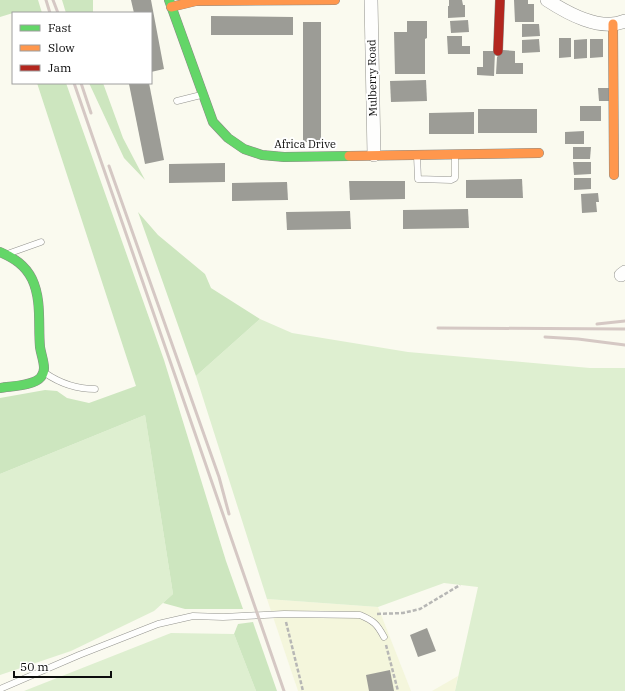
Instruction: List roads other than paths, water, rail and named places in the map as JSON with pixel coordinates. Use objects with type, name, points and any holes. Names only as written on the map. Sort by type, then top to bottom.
[{"type":"street","points":[[170,3],[196,1],[335,0]]},
{"type":"street","name":"Mulberry Road","points":[[371,0],[374,155]]},
{"type":"street","points":[[498,51],[500,0]]},
{"type":"street","points":[[553,2],[572,15],[586,21],[599,23],[619,22],[619,102],[614,175]]},
{"type":"street","name":"Africa Drive","points":[[170,3],[213,122],[219,130],[236,145],[256,154],[284,156],[539,153]]},
{"type":"street","points":[[0,388],[35,382],[44,372],[44,363],[40,349],[39,304],[36,287],[20,262],[3,253]]},
{"type":"lane","points":[[177,101],[203,94]]},
{"type":"lane","points":[[417,155],[418,179],[451,180],[455,178],[455,154]]},
{"type":"lane","points":[[3,253],[41,242]]},
{"type":"lane","points":[[44,372],[69,386],[82,389],[95,389]]},
{"type":"lane","points":[[0,690],[79,655],[158,624],[193,616],[223,617],[284,614],[360,615],[372,620],[378,626],[384,637]]},
{"type":"railway","points":[[46,0],[50,12]]},
{"type":"railway","points":[[53,0],[58,12]]},
{"type":"railway","points":[[74,84],[284,691]]},
{"type":"railway","points":[[81,84],[91,113]]},
{"type":"railway","points":[[109,166],[219,477],[229,514]]},
{"type":"railway","points":[[597,324],[625,321]]},
{"type":"railway","points":[[438,328],[625,329]]},
{"type":"railway","points":[[545,337],[578,339],[625,345]]}]
